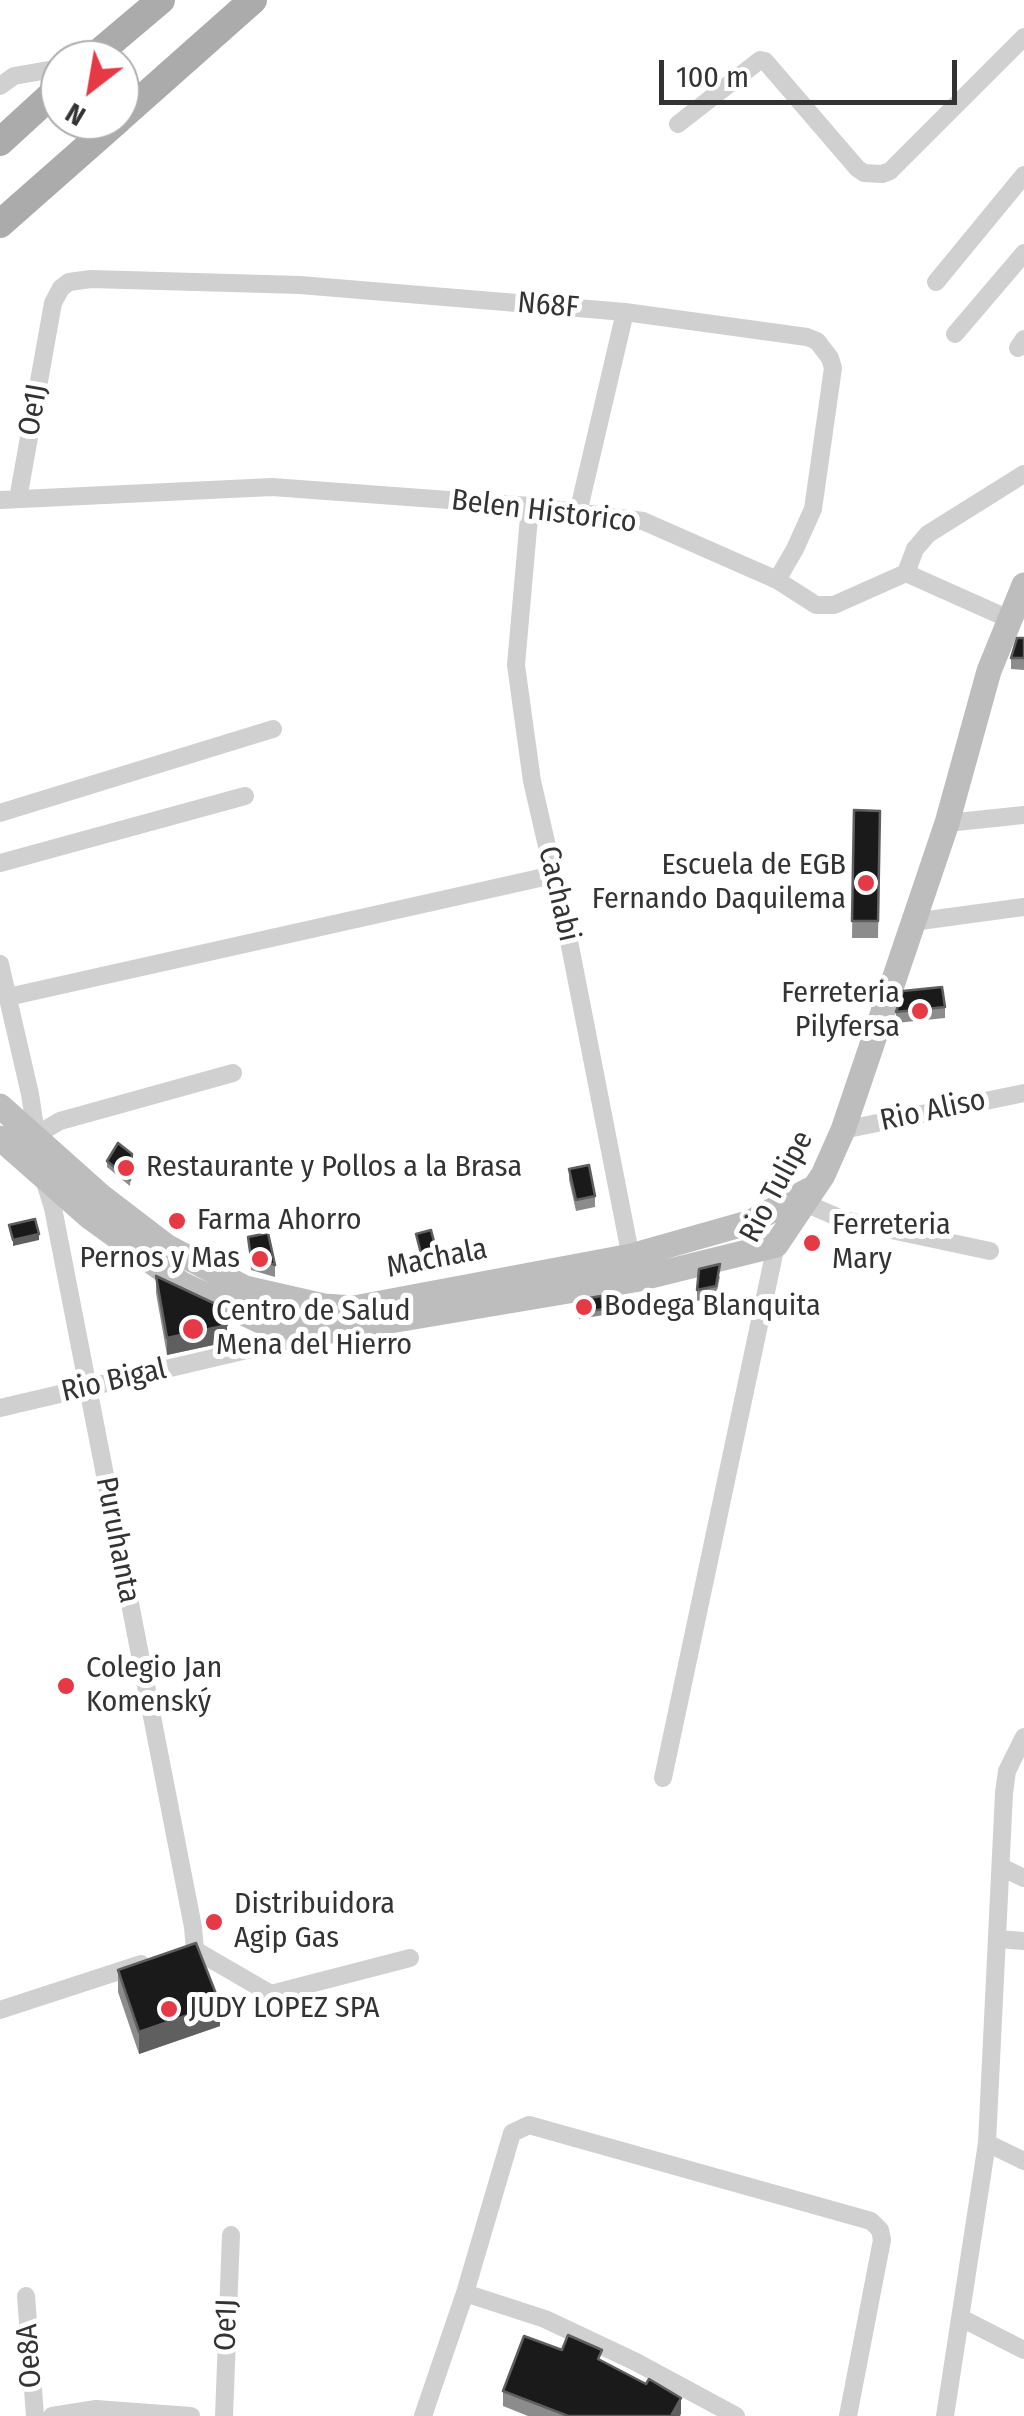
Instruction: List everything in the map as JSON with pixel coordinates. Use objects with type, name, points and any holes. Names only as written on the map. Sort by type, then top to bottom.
[{"type":"main road","points":[[114,40],[161,0]]},
{"type":"main road","points":[[140,100],[252,0]]},
{"type":"main road","points":[[0,142],[40,105]]},
{"type":"main road","points":[[0,224],[95,140]]},
{"type":"main road","name":"Rio Tulipe","points":[[776,1245],[832,1158],[843,1130],[948,823],[984,690],[1012,631],[1024,585]]},
{"type":"main road","name":"Machala","points":[[0,1106],[102,1197],[166,1246],[246,1288],[324,1306],[354,1308],[776,1245]]},
{"type":"main road","name":"Machala","points":[[0,1138],[91,1218],[182,1284],[260,1320],[319,1333],[633,1268],[809,1195]]},
{"type":"street","points":[[678,124],[760,60],[858,168],[882,174],[890,171],[1022,45]]},
{"type":"street","points":[[0,86],[14,76],[40,71]]},
{"type":"street","points":[[936,282],[1024,174]]},
{"type":"street","points":[[956,334],[1024,253]]},
{"type":"street","name":"N68F","points":[[50,322],[61,288],[69,282],[91,278],[300,285],[625,312],[807,337],[825,348],[832,368],[813,509],[777,580]]},
{"type":"street","points":[[578,513],[625,312]]},
{"type":"street","name":"Oe1J","points":[[9,500],[50,322]]},
{"type":"street","points":[[1012,631],[906,573],[915,549],[928,534],[1024,474]]},
{"type":"street","name":"Belen Historico","points":[[9,500],[272,486],[530,506],[643,522],[777,580],[816,604],[834,604],[906,573]]},
{"type":"street","name":"Cachabi","points":[[530,506],[516,665],[532,781],[633,1268]]},
{"type":"street","points":[[0,814],[273,730]]},
{"type":"street","points":[[0,863],[246,796]]},
{"type":"street","points":[[948,823],[1024,814]]},
{"type":"street","points":[[8,997],[554,874]]},
{"type":"street","points":[[912,922],[1024,907]]},
{"type":"street","name":"Puruhanta","points":[[0,964],[53,1208],[194,1927],[179,1954]]},
{"type":"street","points":[[36,1136],[60,1121],[233,1072]]},
{"type":"street","name":"Rio Aliso","points":[[843,1130],[1024,1093]]},
{"type":"street","points":[[809,1195],[844,1220],[990,1251]]},
{"type":"street","name":"Rio Tulipe","points":[[663,1778],[776,1245]]},
{"type":"street","points":[[319,1333],[324,1306]]},
{"type":"street","name":"Rio Bigal","points":[[0,1408],[319,1333]]},
{"type":"street","points":[[945,2416],[987,2143],[1007,1771],[1024,1736]]},
{"type":"street","points":[[1003,1868],[1024,1878]]},
{"type":"street","points":[[997,1939],[1024,1941]]},
{"type":"street","points":[[0,2010],[179,1954],[271,1994],[410,1958]]},
{"type":"street","points":[[422,2416],[465,2293],[512,2133],[529,2124],[871,2221],[880,2230],[882,2240],[848,2416]]},
{"type":"street","points":[[987,2143],[1024,2162]]},
{"type":"street","name":"Oe1J","points":[[224,2416],[231,2235]]},
{"type":"street","points":[[465,2293],[545,2320],[636,2362],[736,2416]]},
{"type":"street","name":"Oe8A","points":[[26,2296],[35,2416]]},
{"type":"street","points":[[961,2318],[1024,2350]]},
{"type":"street","points":[[52,2416],[96,2409],[191,2416]]},
{"type":"building","points":[[1017,638],[1024,638],[1024,658],[1011,658]]},
{"type":"building","name":"Escuela de EGB Fernando Daquilema","points":[[854,810],[880,811],[878,921],[852,921]]},
{"type":"building","points":[[942,987],[945,1007],[896,1012],[903,991]]},
{"type":"building","points":[[118,1143],[132,1154],[130,1180],[107,1161]]},
{"type":"building","points":[[589,1165],[595,1196],[576,1200],[569,1169]]},
{"type":"building","points":[[35,1219],[39,1234],[13,1240],[9,1225]]},
{"type":"building","points":[[431,1230],[438,1257],[423,1261],[416,1234]]},
{"type":"building","points":[[268,1233],[275,1265],[251,1258],[248,1237]]},
{"type":"building","points":[[720,1264],[716,1286],[697,1290],[699,1269]]},
{"type":"building","points":[[156,1276],[224,1308],[227,1325],[167,1338]]},
{"type":"building","points":[[601,1296],[604,1309],[579,1313],[577,1300]]},
{"type":"building","name":"JUDY LOPEZ SPA","points":[[196,1943],[220,2004],[139,2032],[118,1970]]},
{"type":"building","points":[[568,2335],[602,2350],[598,2359],[646,2384],[649,2379],[681,2398],[672,2414],[677,2416],[568,2416],[503,2391],[524,2336],[562,2350]]},
{"type":"place","name":"Escuela de EGB Fernando Daquilema","points":[[866,883]]},
{"type":"place","name":"Ferreteria Pilyfersa","points":[[920,1011]]},
{"type":"place","name":"Restaurante y Pollos a la Brasa","points":[[126,1168]]},
{"type":"place","name":"Farma Ahorro","points":[[177,1221]]},
{"type":"place","name":"Ferreteria Mary","points":[[812,1243]]},
{"type":"place","name":"Pernos y Mas","points":[[260,1259]]},
{"type":"place","name":"Bodega Blanquita","points":[[584,1307]]},
{"type":"place","name":"Centro de Salud Mena del Hierro","points":[[193,1329]]},
{"type":"place","name":"Colegio Jan Komenský","points":[[66,1686]]},
{"type":"place","name":"Distribuidora Agip Gas","points":[[214,1922]]},
{"type":"place","name":"JUDY LOPEZ SPA","points":[[169,2009]]}]
